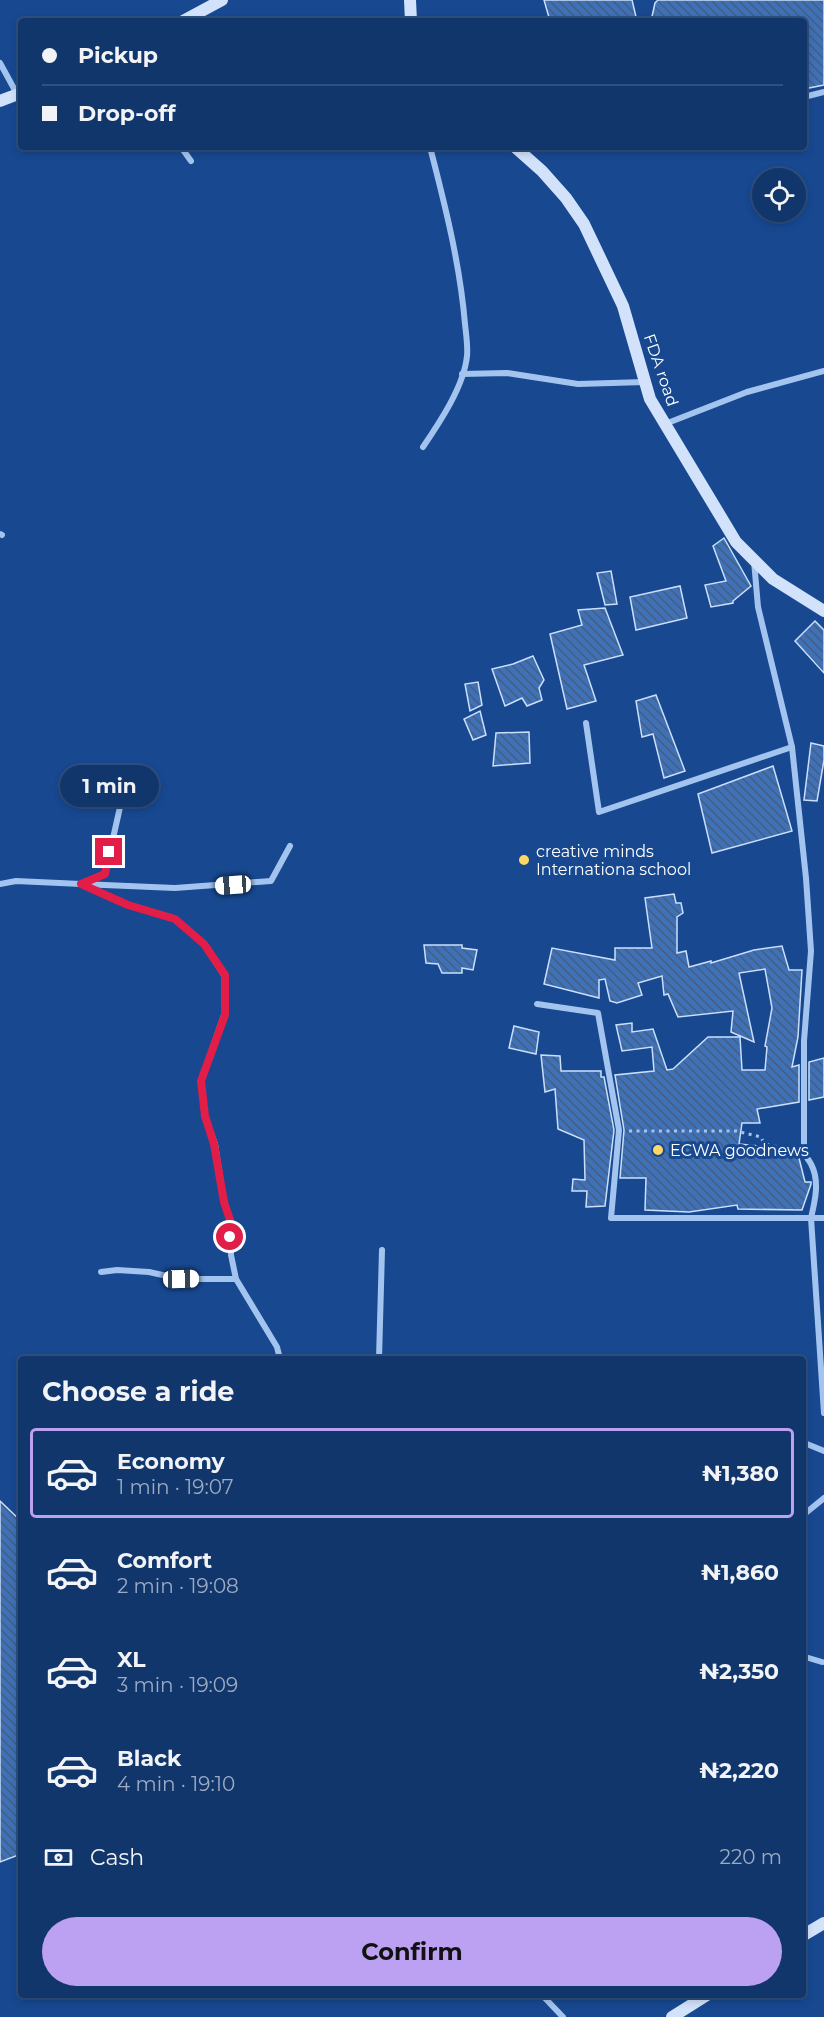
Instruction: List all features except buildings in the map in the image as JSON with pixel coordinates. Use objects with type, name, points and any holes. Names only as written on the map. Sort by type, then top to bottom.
[{"type":"street","points":[[189,18],[222,0]]},
{"type":"street","points":[[410,0],[411,18]]},
{"type":"street","points":[[0,63],[18,92]]},
{"type":"street","points":[[807,96],[824,92]]},
{"type":"street","points":[[0,101],[18,94]]},
{"type":"street","points":[[183,150],[191,161]]},
{"type":"street","points":[[423,447],[440,422],[459,385],[467,356],[463,300],[431,150]]},
{"type":"street","name":"FDA road","points":[[518,150],[542,171],[566,198],[584,224],[623,306],[650,399],[736,542],[773,579],[824,611]]},
{"type":"street","points":[[664,424],[747,392],[824,372]]},
{"type":"street","points":[[462,374],[507,373],[578,384],[645,382]]},
{"type":"street","points":[[754,561],[758,607],[792,747],[812,951],[804,1041],[804,1151],[805,1157],[811,1164],[817,1192],[812,1218],[824,1413]]},
{"type":"street","points":[[586,723],[599,812],[792,747]]},
{"type":"street","points":[[81,884],[105,874],[127,776]]},
{"type":"street","points":[[0,884],[16,881],[175,888],[271,881],[290,846]]},
{"type":"street","points":[[81,884],[128,905],[175,919],[204,944],[225,975],[225,1015],[201,1081],[205,1116],[214,1144],[224,1202],[230,1220],[231,1255],[236,1279],[277,1347],[279,1356]]},
{"type":"street","points":[[537,1004],[598,1013],[619,1130],[611,1218],[824,1218]]},
{"type":"street","points":[[379,1356],[382,1250]]},
{"type":"street","points":[[101,1272],[117,1270],[149,1272],[181,1279],[236,1279]]},
{"type":"street","points":[[806,1444],[824,1451]]},
{"type":"street","points":[[806,1513],[824,1498]]},
{"type":"street","points":[[806,1657],[822,1662]]},
{"type":"street","points":[[806,1934],[824,1923]]},
{"type":"street","points":[[545,1998],[563,2017]]},
{"type":"street","points":[[674,2016],[702,1998]]},
{"type":"path","points":[[619,1130],[736,1131],[761,1137],[764,1144],[797,1150]]},
{"type":"place","name":"creative minds Internationa school","points":[[524,860]]},
{"type":"place","name":"ECWA goodnews","points":[[658,1150]]},
{"type":"route","points":[[109,852],[105,874],[81,884],[128,905],[175,919],[204,944],[225,975],[225,1015],[201,1081],[205,1116],[214,1144],[224,1202],[230,1220],[230,1237]]}]
